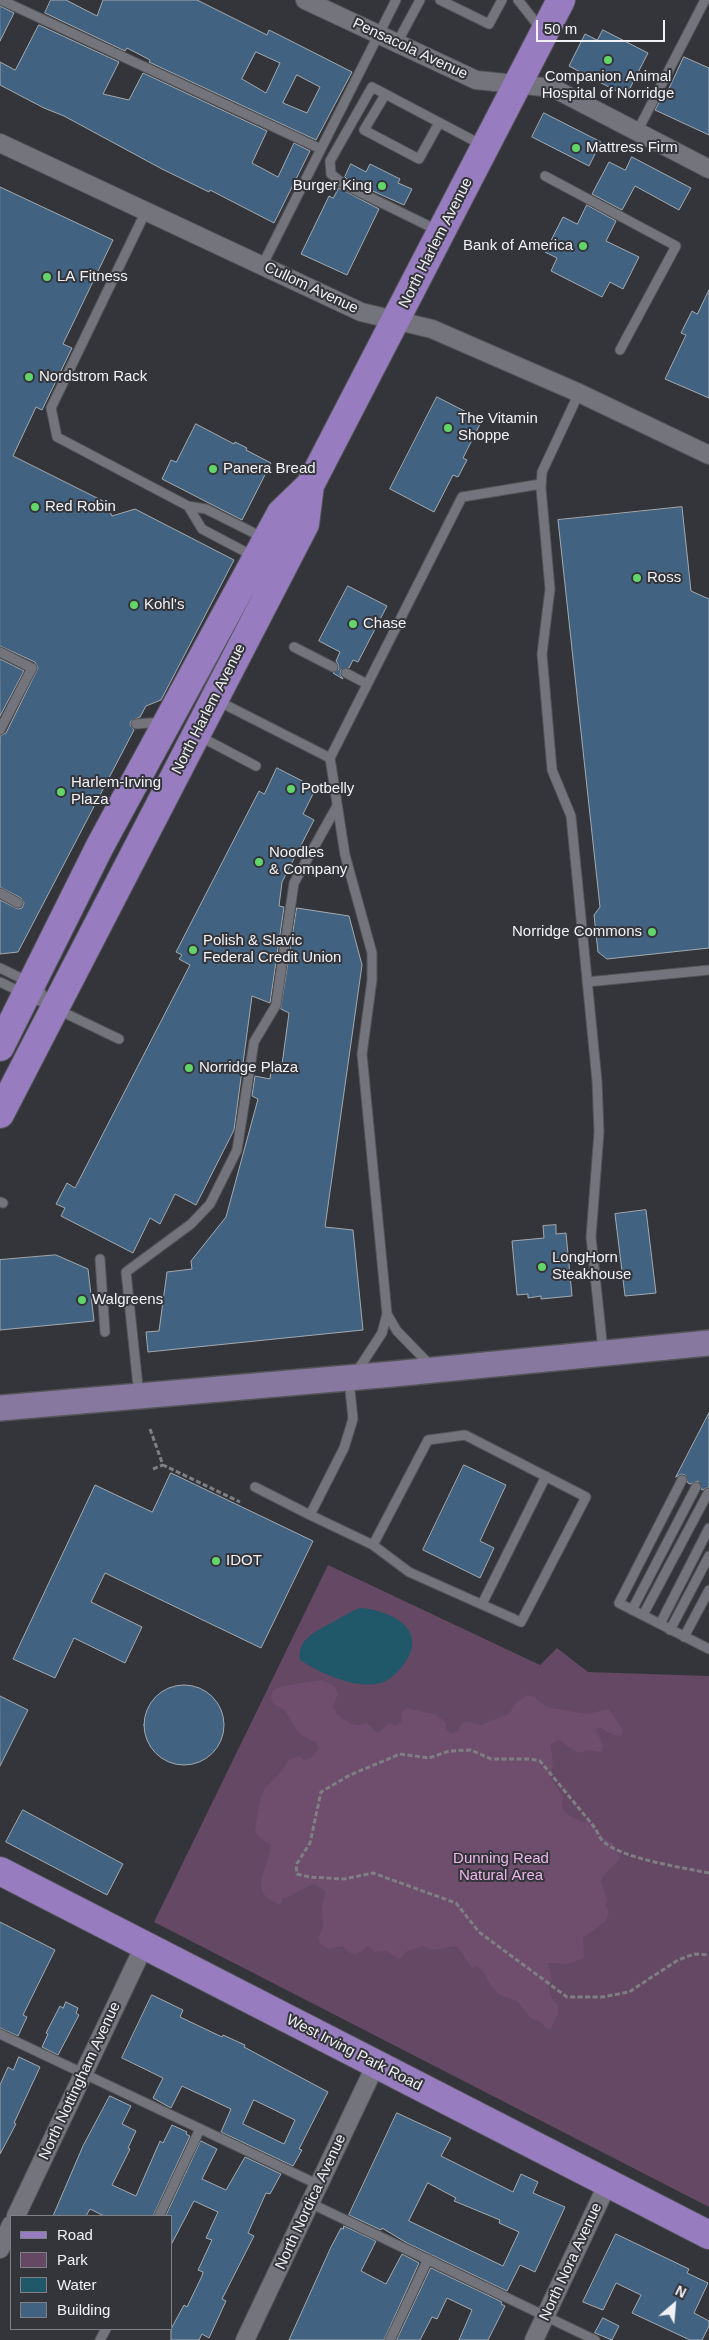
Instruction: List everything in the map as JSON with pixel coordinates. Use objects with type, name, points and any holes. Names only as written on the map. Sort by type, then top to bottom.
[{"type":"main road","name":"North Harlem Avenue","points":[[1,1042],[30,990],[100,846],[281,513],[310,485],[561,0]]},
{"type":"main road","name":"North Harlem Avenue","points":[[0,1114],[305,524],[310,485]]},
{"type":"main road","points":[[168,721],[196,735]]},
{"type":"main road","points":[[0,1408],[435,1370],[709,1343]]},
{"type":"main road","name":"West Irving Park Road","points":[[0,1872],[709,2235]]},
{"type":"street","name":"Pensacola Avenue","points":[[305,0],[476,80],[553,88],[709,169]]},
{"type":"street","name":"Cullom Avenue","points":[[0,143],[361,312],[397,319],[432,329],[579,393],[709,455]]},
{"type":"street","name":"North Nottingham Avenue","points":[[16,2215],[144,1946]]},
{"type":"street","name":"North Nordica Avenue","points":[[246,2340],[376,2064]]},
{"type":"street","name":"North Nora Avenue","points":[[534,2340],[608,2183]]},
{"type":"street","points":[[0,2249],[10,2228]]},
{"type":"lane","points":[[1,0],[321,149]]},
{"type":"lane","points":[[262,266],[396,0]]},
{"type":"lane","points":[[397,42],[420,0]]},
{"type":"lane","points":[[440,0],[489,24],[502,0]]},
{"type":"lane","points":[[518,0],[544,33]]},
{"type":"lane","points":[[637,132],[705,0]]},
{"type":"lane","points":[[441,232],[345,185],[331,174],[330,161],[372,87],[486,147]]},
{"type":"lane","points":[[385,95],[364,130],[419,159],[439,123]]},
{"type":"lane","points":[[545,176],[676,246],[620,350]]},
{"type":"lane","points":[[146,211],[51,408],[57,437],[188,506],[206,509],[262,549]]},
{"type":"lane","points":[[579,393],[542,472],[541,484],[550,589],[542,654],[552,770],[571,816],[587,982],[599,1132],[592,1255],[603,1354]]},
{"type":"lane","points":[[310,1515],[344,1448],[353,1419],[351,1377],[382,1332],[387,1314],[362,1054],[372,980],[372,954],[345,855],[330,758],[462,497],[541,484]]},
{"type":"lane","points":[[188,506],[202,529],[262,549]]},
{"type":"lane","points":[[294,647],[333,667]]},
{"type":"lane","points":[[0,652],[32,668],[0,730]]},
{"type":"lane","points":[[346,673],[367,684]]},
{"type":"lane","points":[[214,699],[330,758]]},
{"type":"lane","points":[[136,724],[168,721]]},
{"type":"lane","points":[[196,735],[256,766]]},
{"type":"lane","points":[[139,1396],[126,1272],[192,1224],[210,1204],[237,1150],[254,1042],[276,1005],[294,883],[337,806]]},
{"type":"lane","points":[[0,893],[18,903]]},
{"type":"lane","points":[[0,968],[55,1009],[119,1039]]},
{"type":"lane","points":[[587,982],[709,970]]},
{"type":"lane","points":[[0,982],[30,990]]},
{"type":"lane","points":[[100,1258],[105,1332]]},
{"type":"lane","points":[[387,1314],[397,1331],[435,1370]]},
{"type":"lane","points":[[255,1487],[373,1545],[409,1572],[522,1622],[586,1497],[465,1435],[428,1440],[373,1545]]},
{"type":"lane","points":[[482,1604],[546,1476]]},
{"type":"lane","points":[[682,1480],[619,1603],[709,1649]]},
{"type":"lane","points":[[632,1610],[696,1487]]},
{"type":"lane","points":[[643,1615],[708,1493]]},
{"type":"lane","points":[[660,1624],[709,1528]]},
{"type":"lane","points":[[670,1630],[709,1556]]},
{"type":"lane","points":[[684,1637],[709,1590]]},
{"type":"lane","points":[[0,2034],[319,2185]]},
{"type":"lane","points":[[158,2215],[200,2128]]},
{"type":"lane","points":[[310,2203],[595,2340]]},
{"type":"lane","points":[[390,2340],[428,2259]]},
{"type":"path","points":[[150,1429],[163,1465],[240,1502]]},
{"type":"path","points":[[153,1470],[163,1465]]},
{"type":"path","points":[[709,1873],[627,1854],[602,1840],[596,1829],[540,1761],[492,1758],[471,1750],[449,1751],[429,1758],[400,1754],[350,1775],[321,1792],[310,1842],[296,1865],[297,1874],[309,1877],[344,1878],[373,1873],[456,1903],[479,1932],[567,1997],[602,1997],[629,1992],[678,1960],[694,1954],[709,1954]]},
{"type":"green space","name":"Dunning Read Natural Area","points":[[328,1565],[540,1665],[557,1648],[588,1672],[709,1676],[709,2207],[154,1922]]},
{"type":"green space","points":[[322,1680],[335,1686],[338,1694],[333,1707],[343,1719],[357,1725],[367,1723],[376,1732],[381,1731],[389,1723],[395,1726],[401,1722],[402,1712],[407,1708],[436,1715],[446,1723],[446,1730],[451,1733],[457,1732],[463,1722],[481,1725],[510,1713],[514,1705],[527,1695],[534,1697],[547,1707],[580,1713],[589,1714],[607,1709],[623,1730],[621,1736],[613,1735],[599,1727],[596,1730],[603,1745],[602,1752],[587,1750],[579,1753],[558,1740],[551,1744],[553,1766],[550,1776],[563,1798],[562,1806],[565,1813],[582,1822],[589,1821],[604,1838],[613,1843],[620,1858],[603,1877],[602,1884],[607,1900],[605,1905],[609,1912],[606,1921],[583,1938],[584,1958],[568,1964],[548,1963],[552,1981],[547,1985],[553,2000],[558,2005],[558,2013],[551,2029],[546,2028],[542,2023],[531,2018],[517,2001],[498,1994],[483,1971],[477,1966],[472,1968],[457,1946],[431,1950],[423,1946],[407,1951],[400,1959],[386,1951],[375,1952],[368,1946],[355,1955],[347,1951],[343,1946],[329,1949],[319,1943],[318,1937],[323,1928],[322,1909],[325,1891],[314,1884],[282,1899],[281,1905],[264,1893],[261,1887],[270,1845],[259,1837],[255,1831],[260,1800],[264,1790],[281,1772],[288,1761],[299,1756],[305,1760],[311,1758],[319,1748],[316,1742],[306,1738],[295,1728],[286,1712],[273,1704],[271,1697],[273,1690],[282,1686]]},
{"type":"water","points":[[360,1608],[394,1617],[409,1631],[412,1641],[411,1652],[392,1677],[384,1682],[374,1684],[352,1683],[319,1671],[300,1660],[301,1647],[308,1637]]},
{"type":"building","points":[[51,0],[66,0],[97,16],[103,0],[197,0],[267,35],[269,30],[352,72],[316,140],[149,62],[150,60],[127,48],[125,51],[45,13]],"holes":[[[256,52],[280,63],[266,93],[242,79]],[[297,75],[320,87],[307,113],[283,103]]]},
{"type":"building","points":[[0,6],[14,13],[0,41]]},
{"type":"building","points":[[39,25],[119,62],[103,94],[129,100],[143,73],[267,131],[252,163],[278,177],[294,143],[310,151],[274,223],[210,190],[209,192],[162,169],[64,116],[44,108],[0,85],[0,62],[15,70]]},
{"type":"building","name":"Companion Animal Hospital of Norridge","points":[[603,30],[648,53],[626,96],[569,66],[585,34],[597,40]]},
{"type":"building","points":[[684,57],[709,68],[709,135],[655,110],[664,93],[666,94]]},
{"type":"building","name":"Mattress Firm","points":[[544,113],[601,142],[589,166],[532,137]]},
{"type":"building","points":[[632,157],[691,188],[679,210],[635,186],[622,210],[592,194],[609,162],[625,170]]},
{"type":"building","name":"Burger King","points":[[351,164],[366,172],[370,164],[400,179],[398,183],[412,189],[404,205],[348,180],[345,177]]},
{"type":"building","name":"Harlem-Irving Plaza","points":[[0,187],[113,240],[63,344],[72,348],[42,410],[36,407],[13,456],[105,502],[112,516],[135,509],[234,560],[161,700],[146,706],[140,717],[131,721],[130,725],[134,730],[18,952],[0,954],[0,900],[18,909],[22,908],[24,903],[21,898],[0,887],[0,736],[6,733],[38,668],[35,662],[0,646]]},
{"type":"building","points":[[339,188],[379,209],[347,275],[301,254],[329,196],[333,198]]},
{"type":"building","name":"Bank of America","points":[[587,205],[616,221],[606,241],[639,257],[623,289],[610,282],[602,297],[551,271],[557,258],[545,252],[563,217],[577,224]]},
{"type":"building","points":[[709,290],[709,398],[665,379],[686,335],[681,333],[692,311],[697,314]]},
{"type":"building","points":[[437,397],[482,420],[463,458],[467,460],[458,477],[453,475],[434,512],[390,489]]},
{"type":"building","points":[[196,424],[234,444],[235,442],[247,448],[246,450],[271,463],[242,520],[162,479],[171,460],[176,462]]},
{"type":"building","points":[[682,507],[691,591],[709,599],[709,948],[607,959],[598,952],[594,915],[600,907],[558,520]]},
{"type":"building","name":"Chase","points":[[348,586],[387,606],[358,662],[353,660],[349,668],[341,670],[340,674],[343,679],[333,673],[339,669],[336,661],[340,652],[319,641]]},
{"type":"building","points":[[0,659],[24,671],[0,716]]},
{"type":"building","name":"Norridge Plaza","points":[[277,768],[316,788],[303,814],[314,820],[282,882],[279,906],[284,907],[270,1003],[252,996],[234,1130],[196,1205],[175,1194],[160,1224],[150,1218],[133,1253],[61,1216],[65,1208],[56,1204],[67,1183],[75,1188],[190,965],[179,959],[182,955],[176,952],[259,791],[264,794]]},
{"type":"building","points":[[297,908],[349,916],[362,965],[325,1227],[353,1230],[363,1330],[148,1352],[146,1332],[159,1331],[167,1272],[192,1269],[191,1261],[226,1217],[258,1099],[252,1096],[255,1076],[270,1079],[271,1070],[281,1072],[289,1013],[281,1009]]},
{"type":"building","points":[[646,1210],[656,1293],[625,1296],[615,1214]]},
{"type":"building","name":"LongHorn Steakhouse","points":[[556,1225],[556,1234],[566,1233],[572,1296],[541,1299],[541,1296],[528,1298],[528,1294],[517,1295],[512,1241],[544,1238],[543,1226]]},
{"type":"building","name":"Walgreens","points":[[56,1255],[88,1269],[94,1321],[0,1330],[0,1260]]},
{"type":"building","points":[[709,1413],[709,1487],[702,1490],[698,1481],[690,1484],[685,1475],[681,1474],[676,1477]]},
{"type":"building","points":[[464,1465],[506,1485],[480,1541],[494,1548],[480,1578],[423,1550]]},
{"type":"building","name":"IDOT","points":[[171,1473],[313,1541],[261,1648],[105,1573],[91,1602],[142,1627],[125,1663],[74,1638],[55,1678],[13,1659],[95,1485],[152,1512]]},
{"type":"building","points":[[184,1685],[199,1688],[212,1697],[221,1710],[224,1725],[221,1740],[212,1753],[199,1762],[184,1765],[169,1762],[156,1753],[147,1740],[144,1725],[147,1710],[156,1697],[169,1688]]},
{"type":"building","points":[[0,1696],[28,1710],[0,1766]]},
{"type":"building","points":[[23,1810],[123,1864],[107,1895],[6,1842]]},
{"type":"building","points":[[0,1922],[55,1950],[23,2015],[27,2017],[18,2036],[0,2028]]},
{"type":"building","points":[[152,1995],[183,2010],[180,2017],[222,2037],[223,2035],[245,2045],[244,2047],[328,2092],[299,2149],[302,2150],[293,2166],[221,2132],[231,2109],[182,2086],[171,2108],[153,2098],[163,2078],[122,2058]],"holes":[[[254,2100],[295,2120],[284,2144],[243,2124]]]},
{"type":"building","points":[[66,2002],[78,2008],[76,2013],[79,2015],[58,2055],[42,2047],[48,2034],[46,2033],[60,2006],[63,2008]]},
{"type":"building","points":[[19,2057],[40,2067],[14,2123],[16,2124],[0,2154],[0,2085],[8,2067],[13,2070]]},
{"type":"building","points":[[110,2096],[131,2106],[122,2124],[136,2131],[128,2148],[130,2149],[112,2185],[136,2196],[160,2141],[163,2143],[172,2125],[187,2132],[186,2134],[190,2136],[153,2215],[102,2215],[90,2209],[87,2215],[53,2215],[83,2146]]},
{"type":"building","points":[[397,2113],[451,2138],[441,2156],[513,2192],[521,2174],[538,2182],[533,2193],[565,2207],[535,2272],[520,2265],[507,2291],[407,2243],[382,2228],[381,2230],[349,2215]],"holes":[[[428,2183],[456,2198],[454,2201],[500,2220],[499,2223],[519,2232],[503,2266],[409,2221]]]},
{"type":"building","points":[[201,2141],[217,2149],[202,2179],[226,2190],[245,2157],[281,2174],[270,2194],[266,2193],[248,2233],[254,2236],[222,2299],[226,2301],[209,2338],[202,2334],[199,2340],[171,2340],[171,2330],[184,2305],[187,2307],[202,2276],[203,2272],[198,2270],[212,2240],[206,2238],[218,2212],[194,2201],[172,2243],[172,2215],[166,2215]]},
{"type":"building","points":[[344,2226],[376,2241],[361,2271],[386,2284],[402,2254],[419,2263],[384,2340],[289,2340],[331,2247]]},
{"type":"building","points":[[616,2234],[689,2269],[687,2273],[708,2283],[694,2313],[709,2321],[709,2326],[702,2340],[690,2340],[632,2313],[641,2295],[616,2283],[603,2310],[583,2302]]},
{"type":"building","points":[[431,2268],[502,2302],[501,2304],[505,2306],[488,2340],[459,2340],[472,2310],[447,2298],[437,2319],[432,2317],[420,2340],[397,2340]]},
{"type":"building","points":[[603,2318],[619,2326],[612,2340],[595,2333]]},
{"type":"place","name":"Companion Animal Hospital of Norridge","points":[[608,60]]},
{"type":"place","name":"Mattress Firm","points":[[576,148]]},
{"type":"place","name":"Burger King","points":[[382,186]]},
{"type":"place","name":"Bank of America","points":[[583,246]]},
{"type":"place","name":"LA Fitness","points":[[47,277]]},
{"type":"place","name":"Nordstrom Rack","points":[[29,377]]},
{"type":"place","name":"The Vitamin Shoppe","points":[[448,428]]},
{"type":"place","name":"Panera Bread","points":[[213,469]]},
{"type":"place","name":"Red Robin","points":[[35,507]]},
{"type":"place","name":"Ross","points":[[637,578]]},
{"type":"place","name":"Kohl's","points":[[134,605]]},
{"type":"place","name":"Chase","points":[[353,624]]},
{"type":"place","name":"Potbelly","points":[[291,789]]},
{"type":"place","name":"Harlem-Irving Plaza","points":[[61,792]]},
{"type":"place","name":"Noodles & Company","points":[[259,862]]},
{"type":"place","name":"Norridge Commons","points":[[652,932]]},
{"type":"place","name":"Polish & Slavic Federal Credit Union","points":[[193,950]]},
{"type":"place","name":"Norridge Plaza","points":[[189,1068]]},
{"type":"place","name":"LongHorn Steakhouse","points":[[542,1267]]},
{"type":"place","name":"Walgreens","points":[[82,1300]]},
{"type":"place","name":"IDOT","points":[[216,1561]]}]
